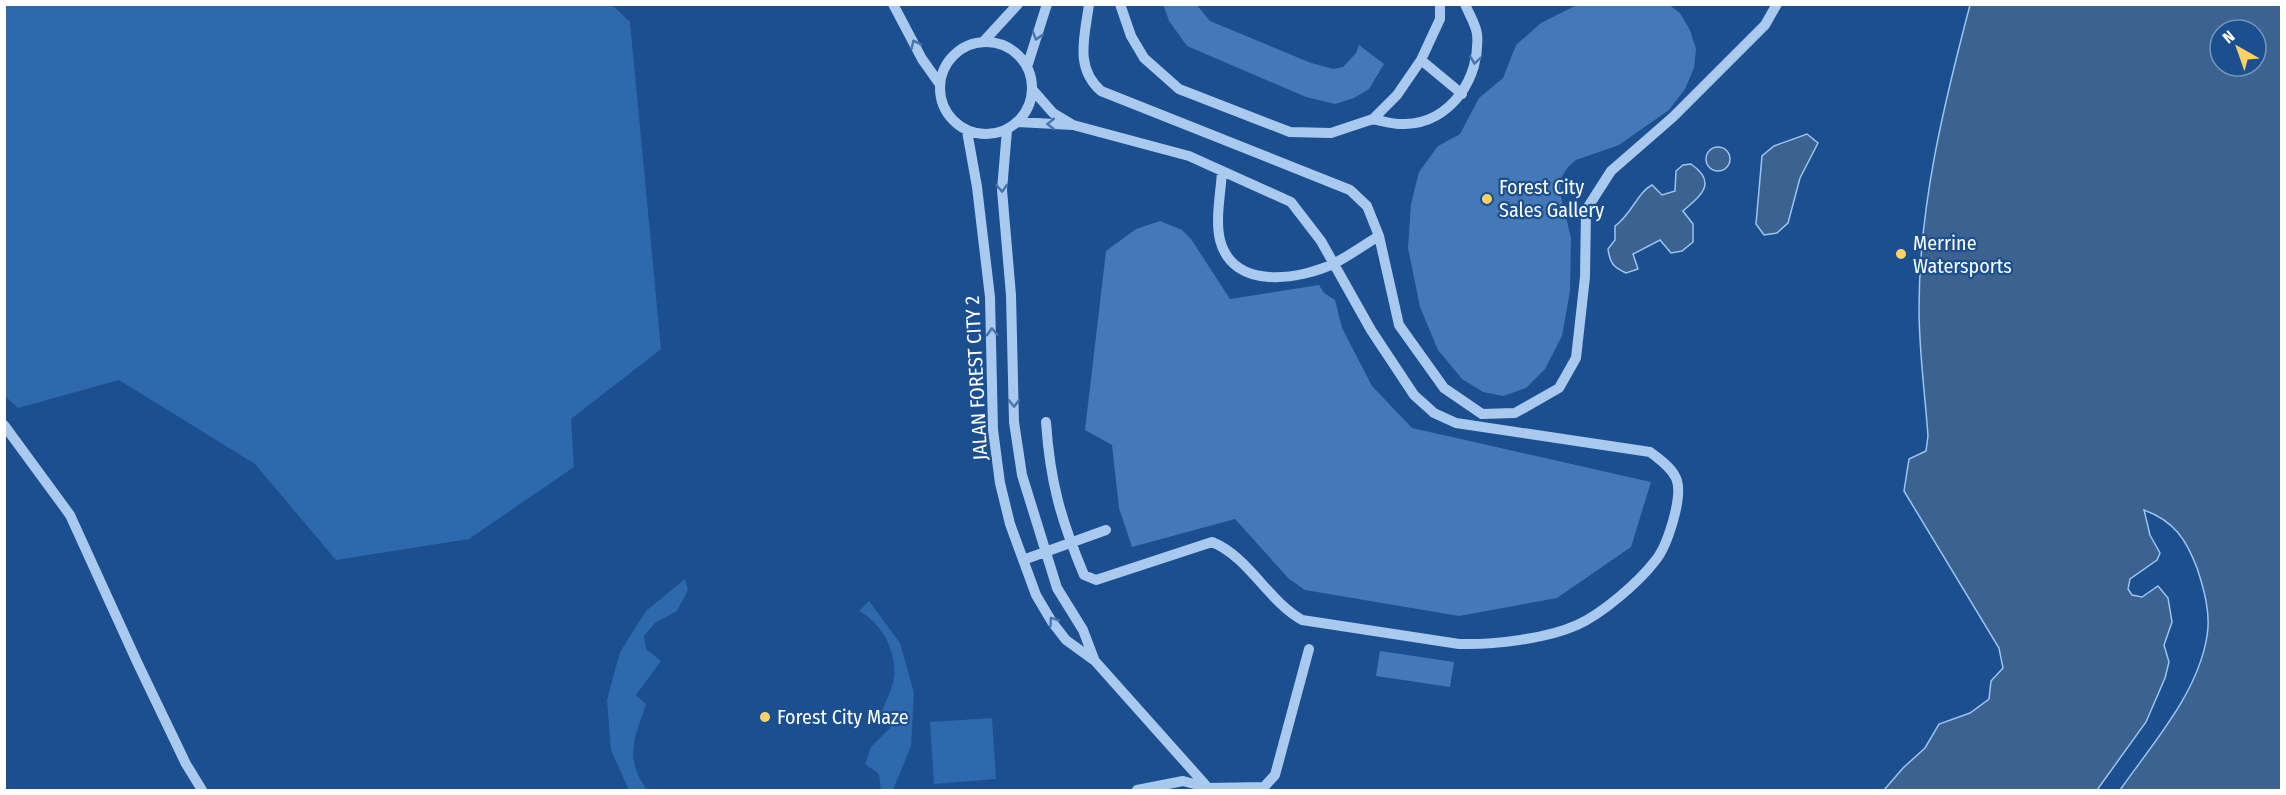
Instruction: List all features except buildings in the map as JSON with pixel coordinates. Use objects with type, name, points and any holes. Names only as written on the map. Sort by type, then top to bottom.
[{"type":"street","points":[[893,4],[922,59],[939,83]]},
{"type":"street","points":[[984,41],[1018,4]]},
{"type":"street","points":[[1028,67],[1009,48],[984,41],[971,44],[949,59],[939,83],[939,95],[948,116],[967,131],[987,135],[1007,130],[1018,122],[1030,104],[1032,89],[1028,67],[1047,4]]},
{"type":"street","points":[[1089,4],[1082,57],[1084,70],[1091,82],[1101,91],[1350,190],[1368,206],[1379,236],[1399,325],[1443,388],[1482,414],[1515,413],[1559,388],[1576,358],[1586,277],[1586,210],[1611,171],[1673,117],[1765,25],[1777,4]]},
{"type":"street","points":[[1120,4],[1131,36],[1144,58],[1179,89],[1290,132],[1331,133],[1373,119],[1397,95],[1421,60],[1440,20],[1440,4]]},
{"type":"street","points":[[1373,119],[1405,124],[1437,116],[1462,94],[1476,65],[1477,32],[1469,8]]},
{"type":"street","points":[[1421,60],[1462,94]]},
{"type":"street","points":[[1032,89],[1053,113],[1073,125]]},
{"type":"street","points":[[1018,122],[1073,125],[1155,145],[1222,171],[1291,202],[1321,241],[1392,363],[1414,395],[1434,413],[1456,423],[1650,452],[1666,464],[1676,479],[1678,494],[1673,520],[1658,559],[1592,617],[1576,626],[1550,633],[1477,645],[1459,644],[1302,620],[1284,609],[1233,554],[1212,542],[1096,580],[1084,575],[1070,542],[1054,492],[1046,422]]},
{"type":"street","name":"JALAN FOREST CITY 2","points":[[1007,130],[1002,190],[1011,295],[1014,422],[1022,476],[1057,588],[1083,630],[1095,661]]},
{"type":"street","name":"JALAN FOREST CITY 2","points":[[967,131],[977,187],[990,297],[993,430],[1000,483],[1010,524],[1036,595],[1066,640],[1095,661]]},
{"type":"street","points":[[1222,171],[1220,240],[1237,266],[1267,279],[1286,277],[1334,264],[1379,236]]},
{"type":"street","points":[[4,425],[70,515],[142,674],[186,764],[202,790]]},
{"type":"street","points":[[1023,560],[1106,530]]},
{"type":"street","points":[[1137,790],[1184,781],[1209,790],[1264,787],[1275,775],[1309,649]]},
{"type":"street","points":[[1095,661],[1209,790]]},
{"type":"shaded area","points":[[4,5],[612,5],[630,22],[661,349],[571,419],[574,467],[469,539],[336,560],[255,464],[119,380],[18,408],[4,395]]},
{"type":"shaded area","points":[[1970,5],[2281,5],[2281,790],[2120,790],[2160,736],[2184,697],[2202,657],[2208,628],[2204,593],[2188,548],[2178,532],[2154,514],[2144,510],[2150,535],[2160,553],[2157,560],[2130,579],[2128,589],[2132,595],[2142,597],[2158,586],[2168,598],[2172,622],[2164,645],[2169,662],[2165,678],[2146,722],[2097,790],[1884,790],[1925,748],[1939,724],[1970,713],[1989,699],[1991,681],[2003,668],[1999,648],[1904,491],[1909,459],[1926,451],[1928,436],[1920,341],[1920,270],[1928,193],[1942,117]]},
{"type":"shaded area","points":[[1807,134],[1818,143],[1800,178],[1788,223],[1777,233],[1764,235],[1756,224],[1762,156],[1774,146]]},
{"type":"shaded area","points":[[1718,147],[1723,148],[1729,154],[1729,164],[1723,170],[1718,171],[1713,170],[1707,164],[1706,159],[1707,154],[1713,148]]},
{"type":"shaded area","points":[[1691,164],[1704,177],[1705,183],[1701,194],[1683,211],[1693,224],[1693,242],[1682,251],[1671,253],[1660,240],[1633,254],[1638,269],[1626,273],[1618,269],[1611,261],[1608,249],[1615,240],[1615,226],[1652,185],[1662,195],[1675,191],[1676,171],[1683,165]]},
{"type":"shaded area","points":[[685,579],[688,590],[677,611],[655,623],[644,636],[646,649],[661,661],[636,695],[646,704],[635,738],[633,758],[635,768],[647,790],[629,790],[611,750],[607,700],[620,652],[646,611]]},
{"type":"shaded area","points":[[869,601],[900,643],[914,693],[911,746],[893,790],[881,790],[879,774],[865,764],[871,747],[890,728],[891,720],[880,717],[894,677],[893,657],[886,638],[874,622],[859,611]]},
{"type":"shaded area","points":[[992,718],[996,779],[934,784],[930,722]]},
{"type":"place","name":"Forest City Sales Gallery","points":[[1487,199]]},
{"type":"place","name":"Merrine Watersports","points":[[1901,254]]},
{"type":"place","name":"Forest City Maze","points":[[765,717]]}]
